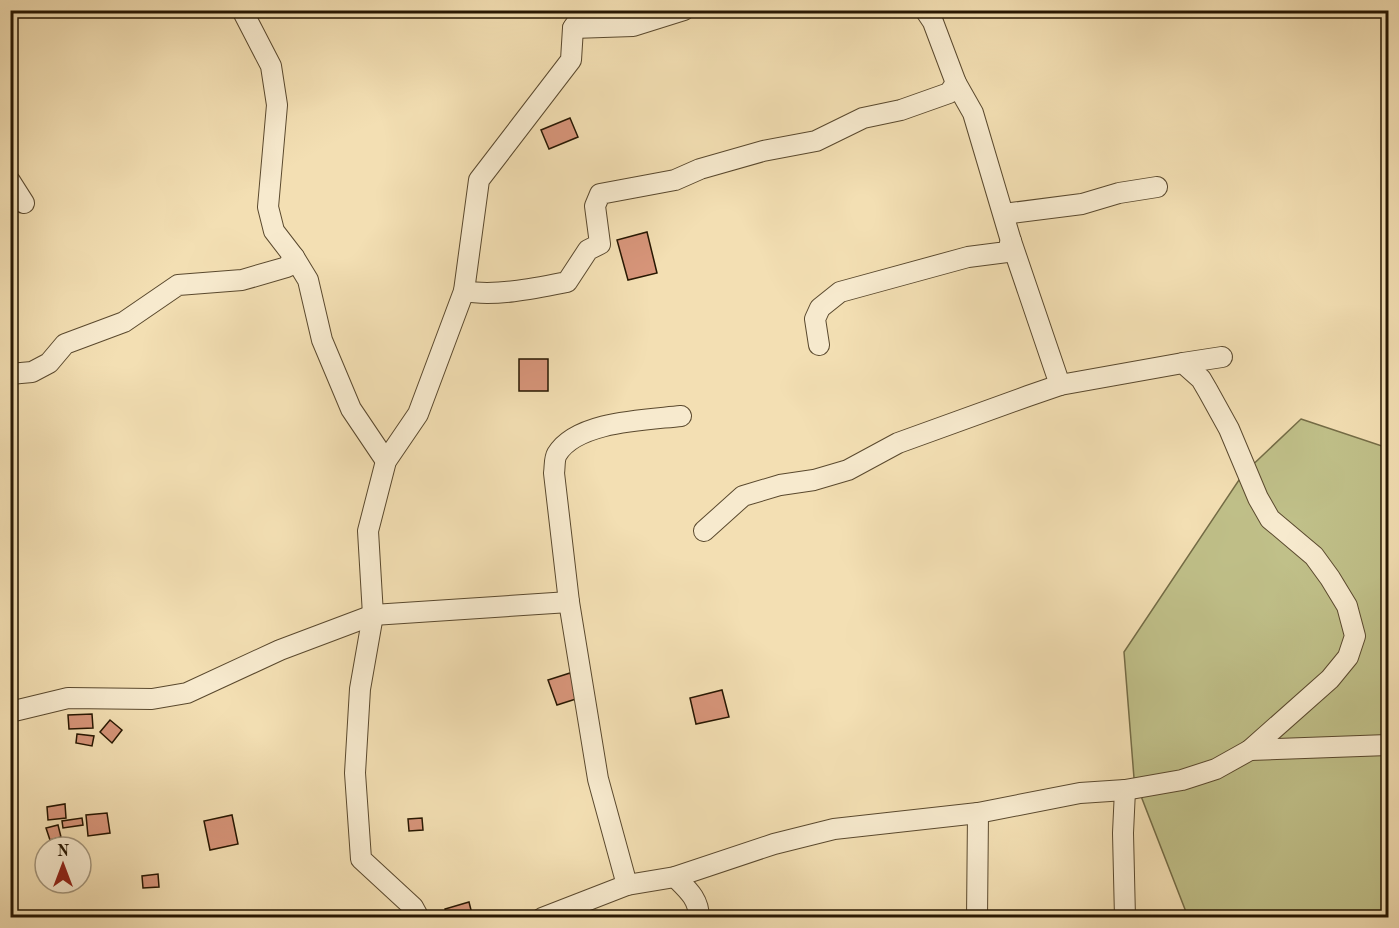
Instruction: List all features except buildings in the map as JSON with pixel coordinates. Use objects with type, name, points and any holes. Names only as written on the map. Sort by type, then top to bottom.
[{"type":"street","points":[[242,10],[271,66],[277,105],[268,207],[274,231],[308,280],[322,340],[351,409],[386,461]]},
{"type":"street","points":[[419,918],[413,907],[361,859],[355,773],[360,689],[373,615],[368,531],[386,461],[418,414],[464,291],[479,180],[571,60],[573,28],[585,10]]},
{"type":"street","points":[[573,28],[633,26],[684,10]]},
{"type":"street","points":[[926,10],[933,22],[956,83],[973,113],[1011,241],[1060,385]]},
{"type":"street","points":[[464,291],[477,293],[542,287],[567,282],[588,250],[600,244],[596,206],[600,194],[675,180],[700,169],[764,151],[816,141],[863,118],[901,110],[949,93],[956,83]]},
{"type":"street","points":[[10,181],[24,203]]},
{"type":"street","points":[[1004,214],[1082,204],[1119,193],[1157,187]]},
{"type":"street","points":[[819,345],[815,319],[820,308],[840,292],[968,257],[1007,252],[1011,241]]},
{"type":"street","points":[[10,374],[32,372],[49,363],[65,344],[124,322],[178,285],[242,280],[288,267],[294,257]]},
{"type":"street","points":[[704,531],[742,496],[848,470],[898,443],[1060,385],[1222,357]]},
{"type":"street","points":[[542,918],[627,885],[675,877],[774,844],[834,829],[978,813],[1080,793],[1125,790],[1182,780],[1216,769],[1250,750],[1330,679],[1348,657],[1355,636],[1347,606],[1330,578],[1314,556],[1270,519],[1258,498],[1229,429],[1202,379],[1183,363]]},
{"type":"street","points":[[627,885],[598,779],[569,602],[554,473],[555,456],[567,442],[602,425],[681,416]]},
{"type":"street","points":[[10,712],[68,698],[152,699],[187,693],[280,650],[373,615],[569,602]]},
{"type":"street","points":[[1250,750],[1389,745]]},
{"type":"street","points":[[1125,790],[1123,833],[1125,918]]},
{"type":"street","points":[[977,918],[978,813]]},
{"type":"street","points":[[675,877],[694,897],[699,909],[699,918]]},
{"type":"green space","points":[[1301,419],[1388,448],[1388,917],[1188,917],[1134,778],[1124,652],[1243,474]]}]
